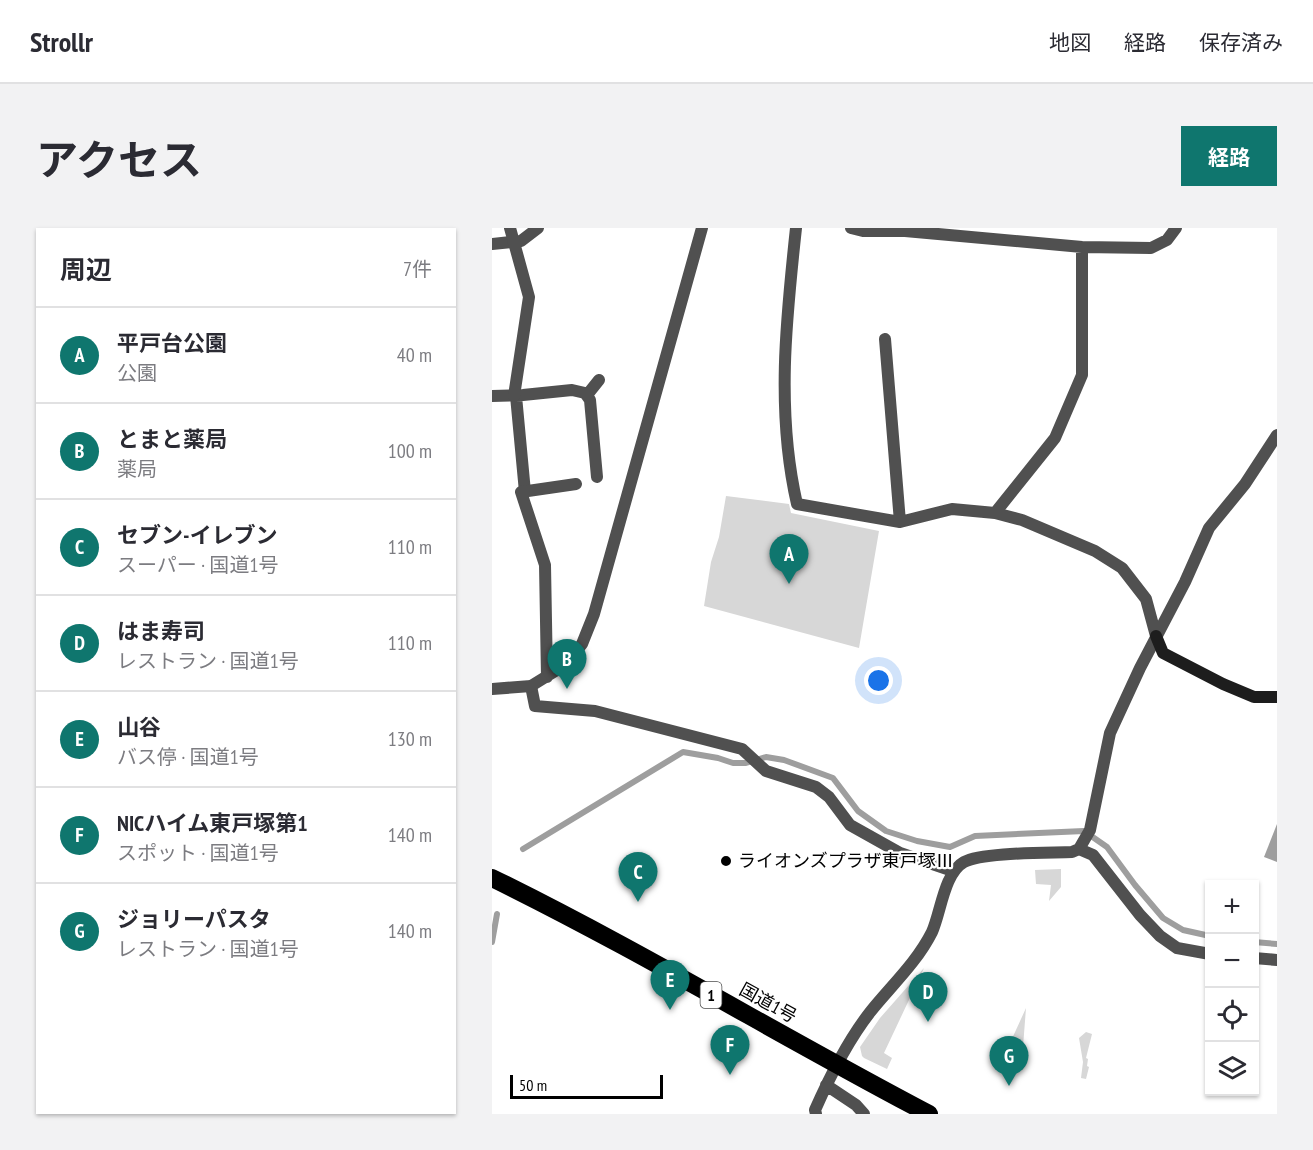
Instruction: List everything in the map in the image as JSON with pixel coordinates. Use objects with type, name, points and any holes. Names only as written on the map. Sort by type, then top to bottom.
[{"type":"highway","name":"国道1号","points":[[492,878],[635,952],[929,1114]]},
{"type":"street","points":[[510,228],[529,297],[515,396],[525,492]]},
{"type":"street","points":[[492,244],[521,241],[538,228]]},
{"type":"street","points":[[492,689],[531,686],[565,665],[582,644],[594,614],[702,228]]},
{"type":"street","points":[[796,228],[786,327],[785,434],[797,504],[900,522],[952,509],[995,513],[1022,520],[1095,551],[1122,568],[1146,599],[1163,653],[1254,697],[1277,697]]},
{"type":"street","points":[[851,228],[863,231],[905,230],[1082,247],[1151,248],[1167,240],[1176,228]]},
{"type":"street","points":[[995,513],[1055,438],[1083,375],[1082,247]]},
{"type":"street","points":[[885,339],[900,522]]},
{"type":"street","points":[[587,395],[599,380]]},
{"type":"street","points":[[492,396],[572,390],[585,393],[590,400],[597,477]]},
{"type":"street","points":[[816,1114],[815,1110],[826,1085],[870,1012],[917,957],[933,930],[953,871],[963,862],[979,857],[1072,852],[1079,849],[1090,830],[1110,733],[1140,668],[1185,582],[1209,528],[1245,484],[1277,435]]},
{"type":"street","points":[[547,677],[545,565],[521,492],[576,484]]},
{"type":"street","points":[[531,686],[535,706],[595,711],[742,748],[766,771],[816,787],[829,797],[850,825],[900,853],[953,871]]},
{"type":"street","points":[[1079,849],[1093,855],[1140,915],[1160,936],[1177,948],[1205,953]]},
{"type":"street","points":[[1259,958],[1277,960]]},
{"type":"street","points":[[826,1085],[856,1105],[864,1114]]},
{"type":"shaded area","points":[[726,496],[789,504],[791,513],[879,531],[859,648],[704,606]]},
{"type":"shaded area","points":[[1277,824],[1277,862],[1264,857]]},
{"type":"shaded area","points":[[1061,869],[1061,887],[1049,901],[1051,885],[1036,884],[1035,870]]},
{"type":"shaded area","points":[[924,968],[884,1053],[892,1058],[887,1069],[864,1058],[860,1047],[880,1018]]},
{"type":"shaded area","points":[[1026,1008],[1023,1047],[1011,1041]]},
{"type":"shaded area","points":[[1086,1032],[1092,1034],[1086,1058],[1089,1067],[1086,1079],[1081,1078],[1083,1062],[1079,1038]]},
{"type":"waterway","points":[[523,849],[683,752],[733,763],[746,763],[766,757],[784,760],[833,778],[858,811],[886,831],[917,841],[950,847],[975,836],[1084,831],[1107,847],[1163,918],[1183,930],[1205,935]]},
{"type":"waterway","points":[[492,942],[497,914]]},
{"type":"waterway","points":[[1259,942],[1277,944]]},
{"type":"place","name":"平戸台公園","points":[[789,584]]},
{"type":"place","name":"とまと薬局","points":[[567,689]]},
{"type":"place","name":"ライオンズプラザ東戸塚Ⅲ","points":[[726,861]]},
{"type":"place","name":"セブン-イレブン","points":[[638,902]]},
{"type":"place","name":"山谷","points":[[670,1010]]},
{"type":"place","name":"はま寿司","points":[[928,1022]]},
{"type":"place","name":"NICハイム東戸塚第1","points":[[730,1075]]},
{"type":"place","name":"ジョリーパスタ","points":[[1009,1086]]}]
